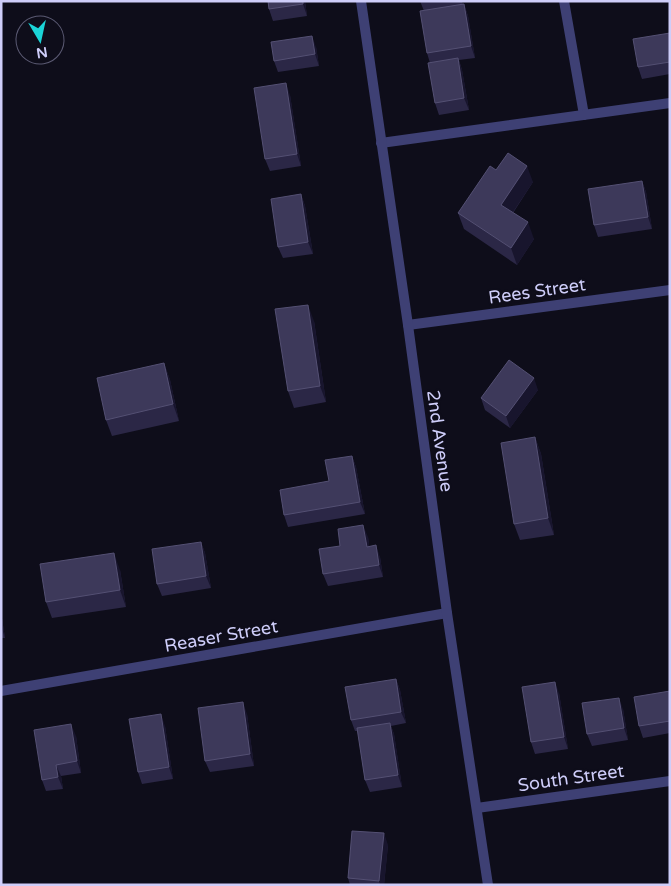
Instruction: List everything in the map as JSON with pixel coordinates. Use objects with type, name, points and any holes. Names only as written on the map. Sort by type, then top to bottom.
[{"type":"street","name":"2nd Avenue","points":[[361,1],[447,613],[488,885]]},
{"type":"street","points":[[564,1],[584,115]]},
{"type":"street","points":[[381,143],[670,103]]},
{"type":"street","name":"Rees Street","points":[[408,325],[670,290]]},
{"type":"street","name":"Reaser Street","points":[[1,691],[447,613]]},
{"type":"street","name":"South Street","points":[[477,808],[670,781]]},
{"type":"building","points":[[268,1],[303,1],[303,4],[269,9]]},
{"type":"building","points":[[464,4],[471,46],[427,53],[420,11]]},
{"type":"building","points":[[670,33],[670,62],[638,67],[633,39]]},
{"type":"building","points":[[312,36],[315,54],[274,61],[271,42]]},
{"type":"building","points":[[458,58],[464,98],[435,103],[428,63]]},
{"type":"building","points":[[286,83],[297,154],[265,159],[254,88]]},
{"type":"building","points":[[508,153],[527,166],[501,205],[528,222],[511,248],[458,213],[490,166],[496,170]]},
{"type":"building","points":[[642,181],[648,217],[594,225],[588,189]]},
{"type":"building","points":[[301,194],[308,242],[278,247],[271,199]]},
{"type":"building","points":[[308,305],[320,386],[288,391],[275,309]]},
{"type":"building","points":[[509,360],[534,378],[506,416],[481,398]]},
{"type":"building","points":[[164,363],[173,404],[106,420],[97,378]]},
{"type":"building","points":[[535,437],[548,518],[514,524],[501,443]]},
{"type":"building","points":[[352,456],[360,502],[284,515],[280,490],[329,481],[325,460]]},
{"type":"building","points":[[363,525],[367,547],[376,545],[379,565],[323,574],[319,549],[340,546],[338,529]]},
{"type":"building","points":[[201,542],[206,576],[157,584],[152,549]]},
{"type":"building","points":[[114,553],[120,590],[46,602],[40,564]]},
{"type":"building","points":[[396,679],[401,712],[351,720],[345,687]]},
{"type":"building","points":[[555,682],[564,737],[531,742],[522,687]]},
{"type":"building","points":[[670,691],[670,721],[639,726],[634,697]]},
{"type":"building","points":[[619,698],[624,728],[587,734],[582,703]]},
{"type":"building","points":[[243,702],[250,754],[205,761],[198,708]]},
{"type":"building","points":[[161,714],[169,767],[138,772],[129,719]]},
{"type":"building","points":[[390,723],[398,775],[365,780],[357,728]]},
{"type":"building","points":[[71,724],[77,761],[56,765],[58,777],[42,780],[34,730]]},
{"type":"building","points":[[352,831],[384,833],[379,881],[348,878]]}]
